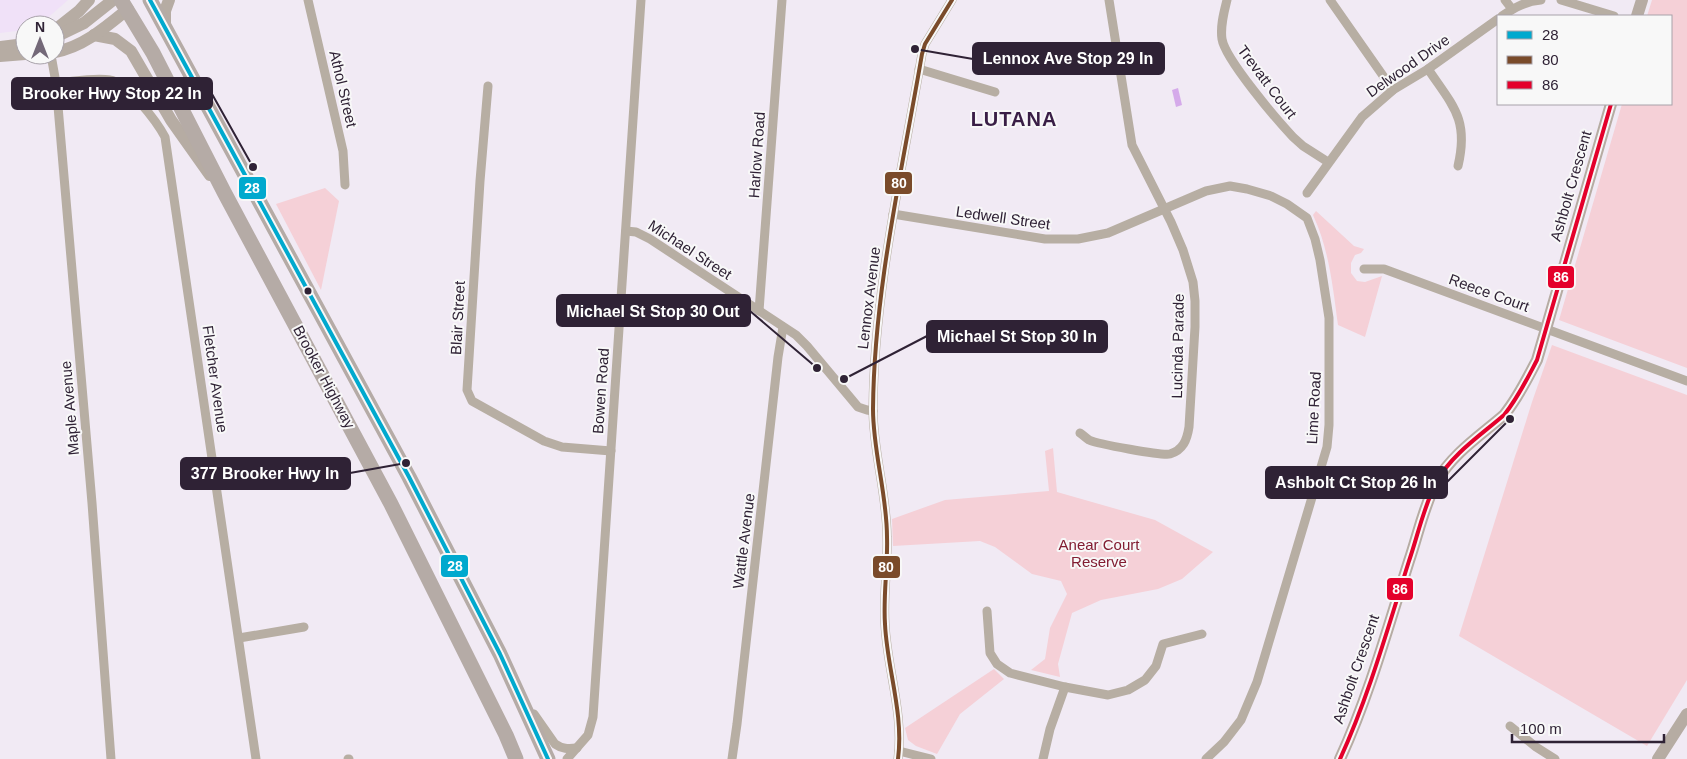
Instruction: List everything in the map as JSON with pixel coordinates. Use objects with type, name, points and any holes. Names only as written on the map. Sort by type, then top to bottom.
[{"type":"highway","name":"Brooker Highway","points":[[150,0],[409,477],[500,654],[548,759]]},
{"type":"highway","name":"Brooker Highway","points":[[129,3],[224,192],[391,504],[506,735],[516,759]]},
{"type":"street","points":[[65,22],[79,12],[88,0]]},
{"type":"street","points":[[65,32],[84,23],[113,0]]},
{"type":"street","points":[[166,29],[165,11],[168,0]]},
{"type":"street","name":"Athol Street","points":[[308,0],[343,151],[345,185]]},
{"type":"street","name":"Bowen Road","points":[[567,759],[588,735],[593,717],[642,0]]},
{"type":"street","name":"Harlow Road","points":[[759,311],[782,0]]},
{"type":"street","name":"Lennox Avenue","points":[[899,755],[899,718],[884,624],[888,536],[875,442],[873,411],[876,338],[893,214],[925,44],[952,0]]},
{"type":"street","name":"Lucinda Parade","points":[[1080,433],[1090,440],[1158,455],[1170,454],[1180,449],[1187,440],[1189,427],[1194,346],[1195,301],[1193,282],[1183,250],[1132,145],[1109,0]]},
{"type":"street","name":"Trevatt Court","points":[[1227,0],[1222,26],[1222,39],[1231,60],[1292,137],[1328,162]]},
{"type":"street","points":[[1330,0],[1393,90]]},
{"type":"street","points":[[1505,0],[1512,9]]},
{"type":"street","points":[[1503,15],[1530,1],[1541,0]]},
{"type":"street","points":[[1561,0],[1611,15]]},
{"type":"street","points":[[1637,15],[1642,0]]},
{"type":"street","points":[[65,50],[94,35],[129,3]]},
{"type":"street","name":"Delwood Drive","points":[[1307,193],[1362,117],[1393,90],[1428,69],[1497,20]]},
{"type":"street","points":[[94,35],[114,38],[131,51],[184,140],[224,192]]},
{"type":"street","points":[[0,47],[15,45]]},
{"type":"street","points":[[0,56],[15,55]]},
{"type":"street","name":"Maple Avenue","points":[[53,65],[56,83],[92,503],[111,759]]},
{"type":"street","points":[[1428,69],[1458,113],[1462,135],[1462,149],[1458,166]]},
{"type":"street","points":[[920,70],[995,92]]},
{"type":"street","name":"Fletcher Avenue","points":[[56,83],[108,79],[116,82],[128,91],[154,118],[165,137],[240,638],[256,759]]},
{"type":"street","name":"Blair Street","points":[[488,86],[480,181],[468,390],[472,401],[544,441],[569,448],[611,451]]},
{"type":"street","name":"Ashbolt Crescent","points":[[1340,759],[1353,731],[1372,677],[1437,481],[1456,456],[1510,408],[1537,360],[1611,105]]},
{"type":"street","name":"Lime Road","points":[[1164,208],[1206,191],[1230,186],[1271,196],[1297,210],[1307,218],[1315,239],[1329,318],[1329,425],[1327,447],[1322,465],[1257,682],[1241,720],[1224,742],[1206,759]]},
{"type":"street","name":"Ledwell Street","points":[[893,214],[1045,239],[1078,239],[1108,233],[1164,208]]},
{"type":"street","name":"Michael Street","points":[[626,231],[636,232],[650,238],[783,326],[807,346],[858,406],[873,411]]},
{"type":"street","name":"Reece Court","points":[[1364,269],[1384,269],[1687,381]]},
{"type":"street","name":"Wattle Avenue","points":[[732,759],[783,326]]},
{"type":"street","points":[[987,611],[990,653],[997,664],[1010,673],[1064,687],[1108,695],[1128,690],[1145,680],[1156,666],[1163,644],[1202,634]]},
{"type":"street","points":[[240,638],[304,627]]},
{"type":"street","points":[[1043,759],[1050,728],[1064,687]]},
{"type":"street","points":[[516,689],[555,744],[566,748],[576,748]]},
{"type":"street","points":[[1658,759],[1687,714]]},
{"type":"street","points":[[1510,726],[1536,747],[1556,759]]},
{"type":"street","points":[[899,755],[931,759]]},
{"type":"shaded area","points":[[0,0],[68,0],[51,15],[15,15],[15,31],[0,33]]},
{"type":"shaded area","points":[[1178,88],[1182,105],[1176,107],[1172,90]]},
{"type":"green space","points":[[1652,0],[1687,0],[1687,368],[1559,320],[1622,105],[1672,105],[1672,15],[1647,15]]},
{"type":"green space","points":[[325,188],[339,201],[321,290],[276,204]]},
{"type":"green space","points":[[1316,211],[1354,246],[1364,249],[1361,253],[1355,255],[1351,263],[1351,273],[1357,281],[1365,282],[1382,276],[1365,337],[1338,325],[1327,255],[1313,215]]},
{"type":"green space","points":[[1552,345],[1687,395],[1687,680],[1647,746],[1459,636],[1532,402]]},
{"type":"green space","name":"Anear Court Reserve","points":[[1053,448],[1057,492],[1155,520],[1213,552],[1182,579],[1158,589],[1101,600],[1072,613],[1058,664],[1060,677],[1031,670],[1045,659],[1050,628],[1067,594],[1061,581],[1032,574],[995,547],[980,541],[893,546],[892,519],[945,500],[1049,491],[1045,451]]},
{"type":"green space","points":[[994,669],[1004,679],[960,714],[937,754],[916,746],[908,740],[905,728]]},
{"type":"transit line","name":"28","points":[[150,0],[409,477],[500,654],[548,759]]},
{"type":"transit line","name":"80","points":[[898,759],[899,725],[885,624],[887,548],[885,505],[875,441],[873,409],[878,320],[890,231],[922,54],[925,44],[952,0]]},
{"type":"transit line","name":"86","points":[[1340,759],[1369,686],[1432,490],[1443,471],[1451,462],[1509,409],[1537,360],[1611,105]]},
{"type":"place","name":"Lennox Ave Stop 29 In","points":[[915,49]]},
{"type":"place","name":"Brooker Hwy Stop 22 In","points":[[253,167]]},
{"type":"place","name":"Michael St Stop 30 Out","points":[[817,368]]},
{"type":"place","name":"Michael St Stop 30 In","points":[[844,379]]},
{"type":"place","name":"Ashbolt Ct Stop 26 In","points":[[1510,419]]},
{"type":"place","name":"377 Brooker Hwy In","points":[[406,463]]},
{"type":"district","name":"LUTANA","points":[[1014,119]]}]
